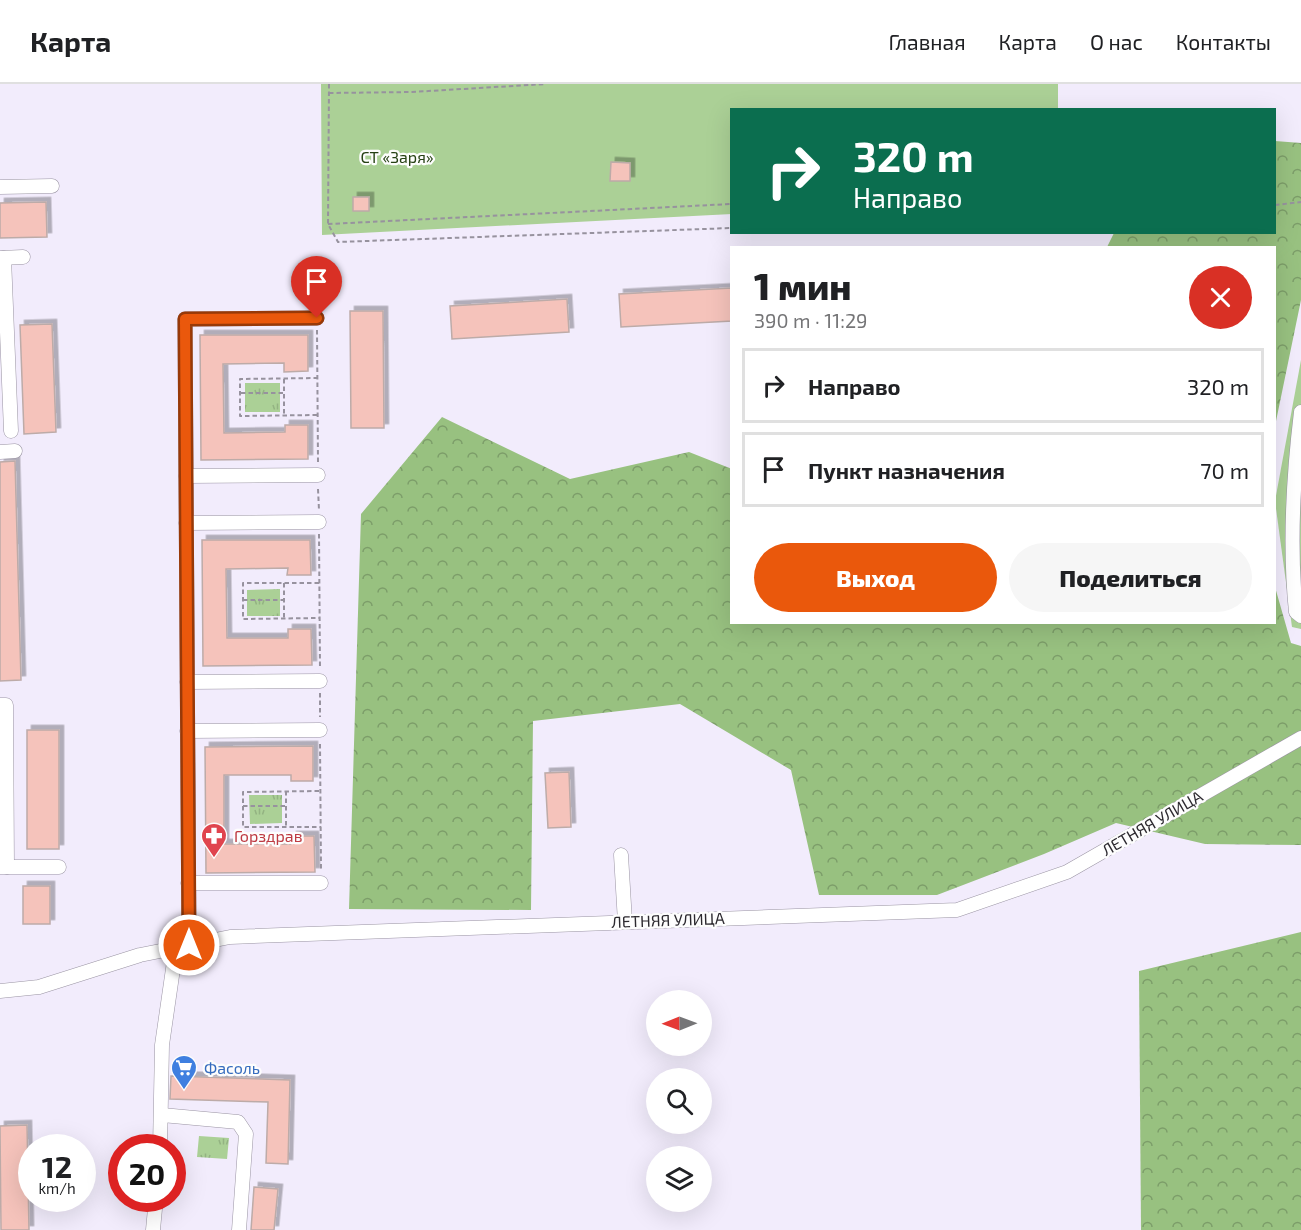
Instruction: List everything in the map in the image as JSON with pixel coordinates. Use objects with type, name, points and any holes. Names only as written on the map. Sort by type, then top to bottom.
[{"type":"street","points":[[0,188],[52,186]]},
{"type":"street","points":[[11,431],[2,258],[24,257]]},
{"type":"street","points":[[161,1134],[162,1045],[182,946],[188,884],[185,319],[317,318]]},
{"type":"street","points":[[1301,412],[1295,463],[1292,570],[1296,612],[1301,616]]},
{"type":"street","points":[[0,452],[15,451]]},
{"type":"street","points":[[186,476],[318,475]]},
{"type":"street","points":[[186,523],[319,522]]},
{"type":"street","points":[[187,682],[320,681]]},
{"type":"street","points":[[0,705],[6,705],[4,867],[59,867]]},
{"type":"street","points":[[187,730],[320,730]]},
{"type":"street","name":"ЛЕТНЯЯ УЛИЦА","points":[[0,991],[39,987],[140,955],[230,936],[957,910],[1067,872],[1301,738]]},
{"type":"street","points":[[621,855],[625,922]]},
{"type":"street","points":[[188,884],[321,883]]},
{"type":"street","points":[[162,1116],[238,1122],[246,1134],[239,1230]]},
{"type":"street","points":[[153,1230],[155,1212]]},
{"type":"path","points":[[329,84],[328,224],[338,242],[730,228]]},
{"type":"path","points":[[329,93],[546,84]]},
{"type":"path","points":[[1276,206],[1301,202]]},
{"type":"path","points":[[328,224],[730,204]]},
{"type":"path","points":[[317,318],[321,883]]},
{"type":"path","points":[[318,378],[240,379],[240,416],[318,415]]},
{"type":"path","points":[[284,379],[284,415]]},
{"type":"path","points":[[240,393],[284,393]]},
{"type":"path","points":[[319,583],[243,583],[243,618],[319,618]]},
{"type":"path","points":[[284,583],[284,618]]},
{"type":"path","points":[[243,600],[284,600]]},
{"type":"path","points":[[286,791],[286,827]]},
{"type":"path","points":[[320,791],[243,792],[243,827],[321,827]]},
{"type":"path","points":[[243,807],[286,806]]},
{"type":"green space","name":"СТ «Заря»","points":[[321,84],[1058,84],[1058,108],[730,108],[730,214],[322,235]]},
{"type":"green space","points":[[1276,141],[1301,143],[1301,300],[1276,421],[1276,246],[1108,246],[1114,234],[1276,234]]},
{"type":"green space","points":[[1301,360],[1301,629],[1292,627],[1276,496]]},
{"type":"green space","points":[[245,383],[280,383],[280,412],[245,412]]},
{"type":"green space","points":[[442,417],[570,479],[689,452],[730,468],[730,624],[1276,624],[1276,590],[1291,643],[1301,646],[1301,845],[1205,844],[1116,823],[1044,854],[937,895],[819,895],[791,770],[680,704],[533,721],[531,910],[349,909],[361,514]]},
{"type":"green space","points":[[280,589],[280,616],[247,616],[247,590]]},
{"type":"green space","points":[[249,795],[282,795],[282,823],[250,824]]},
{"type":"green space","points":[[1301,932],[1301,1230],[1141,1230],[1139,971]]},
{"type":"green space","points":[[199,1136],[229,1138],[227,1159],[197,1157]]},
{"type":"building","points":[[611,162],[630,163],[630,181],[610,181]]},
{"type":"building","points":[[353,197],[369,197],[369,211],[353,211]]},
{"type":"building","points":[[46,202],[47,237],[0,238],[0,203]]},
{"type":"building","points":[[730,288],[730,321],[621,327],[619,294]]},
{"type":"building","points":[[567,299],[569,332],[452,339],[450,306]]},
{"type":"building","points":[[350,311],[383,311],[384,428],[351,428]]},
{"type":"building","points":[[52,324],[56,432],[24,434],[20,325]]},
{"type":"building","points":[[200,335],[308,335],[308,371],[284,372],[284,363],[223,364],[224,433],[285,432],[285,425],[308,425],[308,459],[201,460]]},
{"type":"building","points":[[15,461],[21,680],[0,681],[0,462]]},
{"type":"building","points":[[202,540],[310,540],[311,575],[287,575],[288,568],[226,569],[227,638],[288,638],[288,629],[311,629],[312,665],[203,666]]},
{"type":"building","points":[[27,730],[59,730],[59,849],[27,849]]},
{"type":"building","points":[[313,746],[313,781],[291,781],[291,775],[224,775],[224,844],[291,844],[292,836],[314,836],[315,872],[206,873],[205,747]]},
{"type":"building","points":[[569,772],[571,827],[548,828],[545,773]]},
{"type":"building","points":[[23,886],[50,886],[50,924],[23,924]]},
{"type":"building","points":[[171,1076],[290,1080],[288,1164],[266,1163],[268,1102],[170,1099]]},
{"type":"building","points":[[27,1125],[27,1134],[18,1134],[18,1212],[29,1212],[29,1230],[1,1230],[0,1126]]},
{"type":"building","points":[[254,1187],[278,1189],[274,1230],[251,1230]]},
{"type":"place","name":"Горздрав","points":[[214,859]]},
{"type":"place","name":"Фасоль","points":[[184,1091]]},
{"type":"route","points":[[189,945],[185,319],[317,318]]}]
